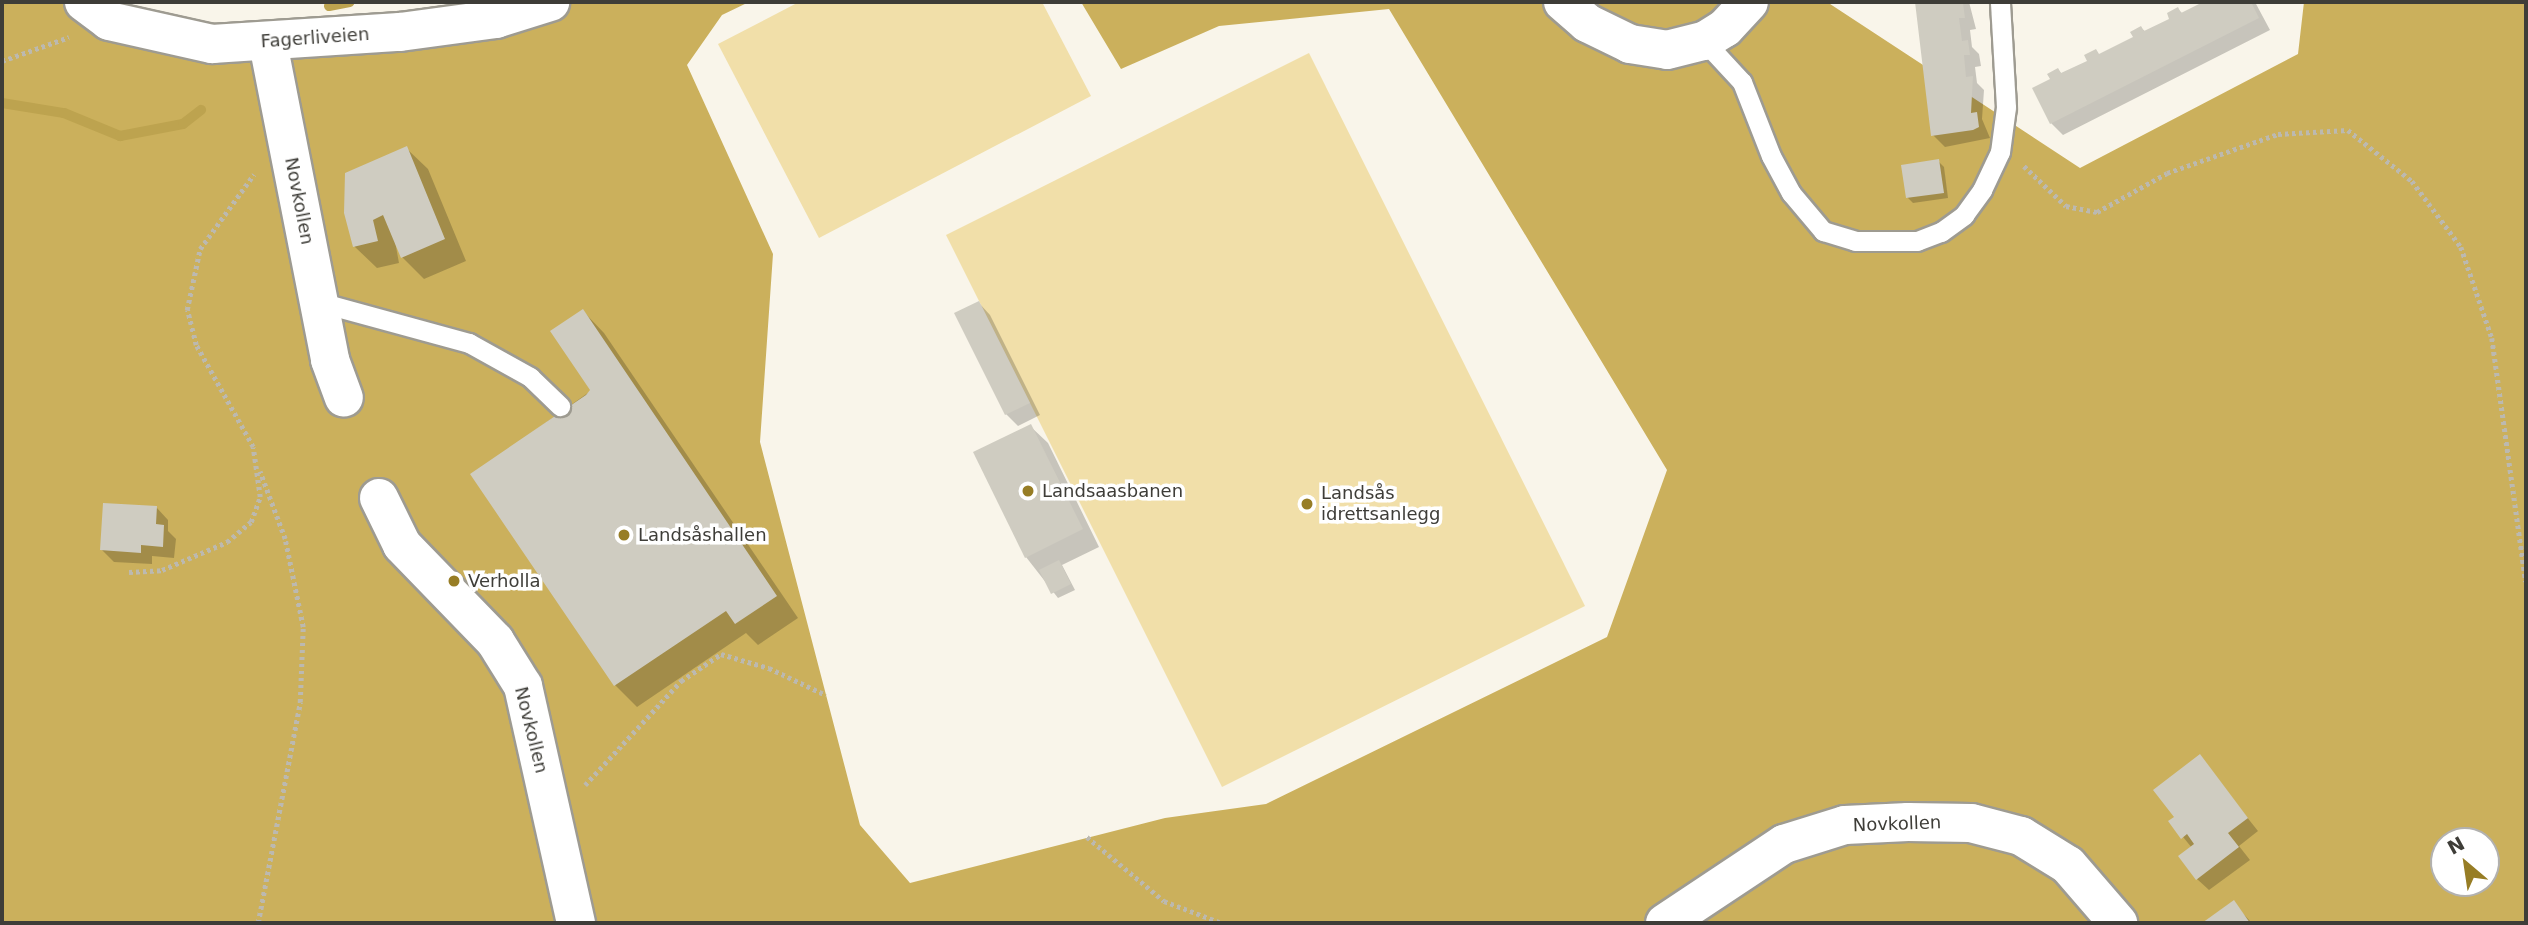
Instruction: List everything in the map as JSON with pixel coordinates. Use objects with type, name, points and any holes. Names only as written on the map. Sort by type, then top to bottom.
[{"type":"street","name":"Fagerliveien","points":[[97,12],[212,44],[268,43],[496,19],[550,2]]},
{"type":"street","points":[[1563,2],[1587,23],[1630,44],[1667,50],[1704,41],[1725,28],[1749,2]]},
{"type":"street","name":"Novkollen","points":[[268,43],[330,360],[344,398]]},
{"type":"street","name":"Novkollen","points":[[379,498],[402,545],[495,640],[523,686],[576,923]]},
{"type":"street","name":"Novkollen","points":[[1665,923],[1784,844],[1845,825],[1971,822],[2021,836],[2068,865],[2118,923]]},
{"type":"lane","points":[[1704,41],[1742,82],[1771,156],[1791,193],[1823,231],[1891,244],[1941,232],[1964,215],[1982,190],[2000,152],[2006,107],[2000,2]]},
{"type":"lane","points":[[319,302],[469,343],[530,377],[560,405]]},
{"type":"path","points":[[2,61],[97,12]]},
{"type":"path","points":[[2000,152],[2021,163],[2066,206],[2097,212],[2166,173],[2278,134],[2348,130],[2412,181],[2461,247],[2492,338],[2526,582]]},
{"type":"path","points":[[258,923],[300,702],[303,627],[285,539],[241,419],[195,345],[187,310],[200,248],[265,160],[288,140]]},
{"type":"path","points":[[129,572],[162,570],[227,542],[251,522],[260,497],[259,469]]},
{"type":"path","points":[[551,817],[681,681],[709,659],[736,655],[826,695]]},
{"type":"path","points":[[1087,837],[1164,901],[1222,923]]},
{"type":"shaded area","points":[[2,2],[85,2],[113,31],[443,29],[520,2],[749,2],[722,15],[687,65],[773,254],[760,442],[860,825],[910,883],[1165,818],[1266,804],[1607,637],[1667,470],[1389,9],[1219,26],[1121,69],[1081,2],[1827,2],[2080,168],[2298,54],[2304,2],[2526,2],[2526,923],[2,923]]},
{"type":"shaded area","points":[[799,2],[1042,2],[1091,96],[819,238],[718,44]]},
{"type":"shaded area","name":"Landsås idrettsanlegg","points":[[1309,53],[1585,606],[1222,787],[946,235]]},
{"type":"building","points":[[1915,2],[1963,3],[1965,18],[1959,18],[1962,41],[1968,40],[1970,55],[1964,55],[1966,77],[1973,76],[1971,113],[1977,112],[1979,127],[1973,130],[1931,136]]},
{"type":"building","points":[[2203,2],[2251,2],[2259,18],[2050,124],[2032,88],[2050,79],[2047,74],[2058,68],[2061,73],[2087,61],[2084,55],[2096,49],[2099,54],[2133,37],[2130,32],[2141,26],[2144,31],[2169,19],[2167,13],[2178,7],[2181,13]]},
{"type":"building","points":[[407,146],[445,239],[401,258],[383,215],[373,220],[378,241],[353,247],[344,213],[345,173]]},
{"type":"building","points":[[1939,159],[1944,193],[1906,198],[1901,165]]},
{"type":"building","points":[[979,301],[1030,403],[1005,415],[954,313]]},
{"type":"building","name":"Landsåshallen","points":[[583,309],[777,596],[735,624],[726,611],[614,686],[470,474],[590,390],[550,331]]},
{"type":"building","name":"Landsaasbanen","points":[[1031,424],[1083,529],[1025,558],[973,452]]},
{"type":"building","points":[[103,503],[157,506],[156,524],[164,525],[163,547],[141,545],[141,553],[100,550]]},
{"type":"building","points":[[1059,560],[1071,584],[1051,594],[1039,570]]},
{"type":"building","points":[[2200,754],[2248,818],[2228,833],[2239,847],[2196,880],[2178,856],[2194,844],[2187,834],[2181,839],[2168,821],[2174,817],[2153,790]]},
{"type":"building","points":[[2234,900],[2250,923],[2202,923]]},
{"type":"waterway","points":[[329,6],[350,2]]},
{"type":"waterway","points":[[2,103],[64,113],[120,136],[183,124],[201,110]]},
{"type":"place","name":"Landsaasbanen","points":[[1028,491]]},
{"type":"place","name":"Landsås idrettsanlegg","points":[[1307,504]]},
{"type":"place","name":"Landsåshallen","points":[[624,535]]},
{"type":"place","name":"Verholla","points":[[454,581]]}]
